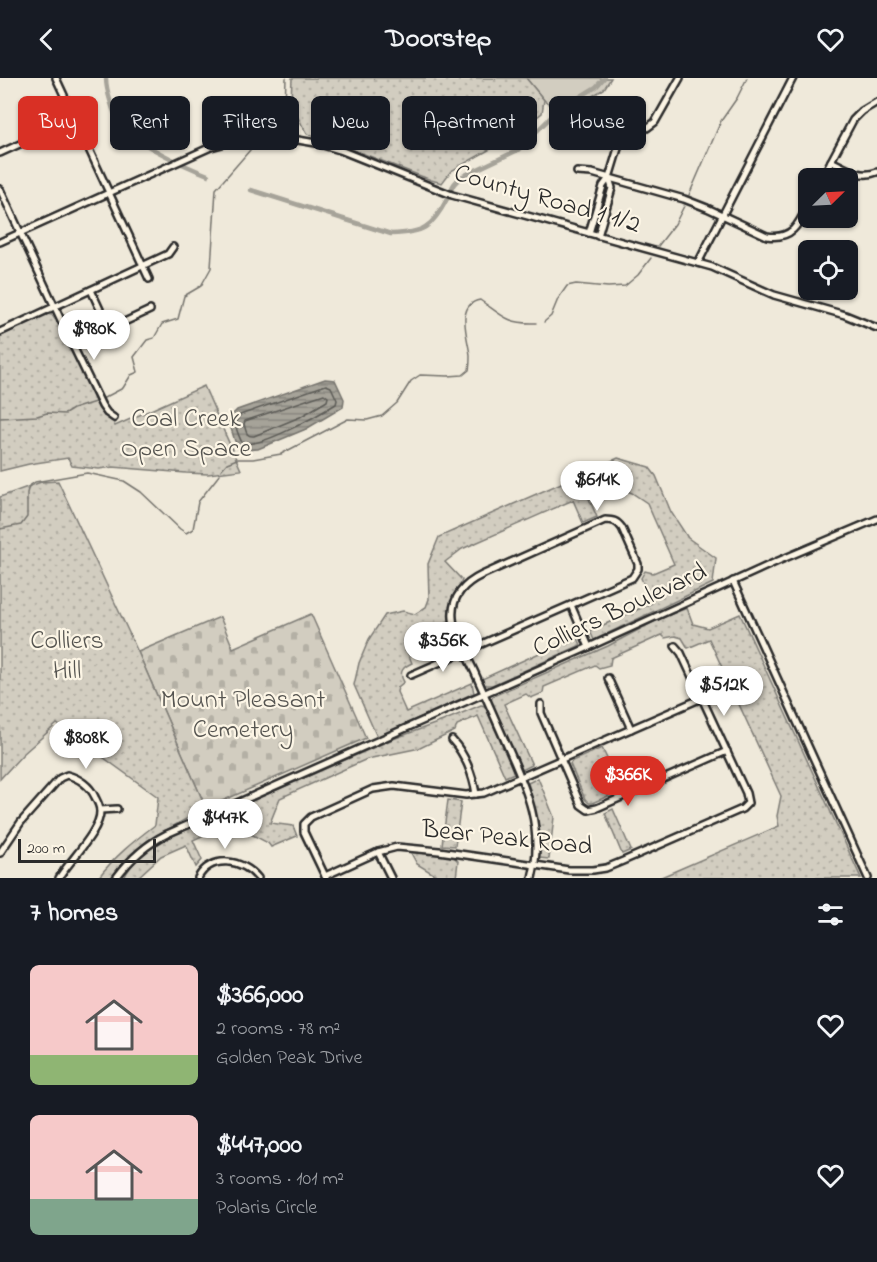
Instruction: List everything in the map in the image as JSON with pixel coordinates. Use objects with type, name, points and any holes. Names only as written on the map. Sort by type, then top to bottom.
[{"type":"street","points":[[56,78],[64,96]]},
{"type":"street","points":[[646,128],[655,122],[680,78]]},
{"type":"street","points":[[698,263],[793,78]]},
{"type":"street","points":[[827,168],[853,120],[877,102],[873,94]]},
{"type":"street","name":"County Road 1 1/2","points":[[0,242],[212,147],[247,138],[278,137],[330,146],[452,195],[712,267],[774,295],[845,315],[877,328]]},
{"type":"street","points":[[0,153],[18,145]]},
{"type":"street","points":[[89,150],[149,279]]},
{"type":"street","points":[[589,233],[603,186],[609,178],[617,150]]},
{"type":"street","points":[[831,160],[860,174],[867,175],[877,172]]},
{"type":"street","points":[[577,172],[592,173],[684,199],[767,236],[786,235],[794,230],[798,223]]},
{"type":"street","points":[[598,236],[612,188],[609,178]]},
{"type":"street","points":[[0,189],[102,406],[114,418]]},
{"type":"street","points":[[0,332],[168,255],[173,247]]},
{"type":"street","points":[[91,290],[109,329]]},
{"type":"street","points":[[73,346],[150,310]]},
{"type":"street","name":"Colliers Boulevard","points":[[116,878],[133,858],[151,843],[167,834],[877,519]]},
{"type":"street","points":[[411,675],[465,651],[632,578],[636,574],[638,564],[622,528],[613,520],[606,520],[469,582],[463,587],[455,602],[453,618],[456,631],[465,651],[521,777],[531,807],[536,848],[532,878]]},
{"type":"street","points":[[733,581],[868,878]]},
{"type":"street","points":[[571,605],[589,647]]},
{"type":"street","points":[[541,705],[541,713],[561,760],[581,805],[586,809],[592,810],[727,751],[681,653],[675,646]]},
{"type":"street","points":[[608,678],[631,729]]},
{"type":"street","points":[[325,877],[304,832],[304,824],[311,817],[384,786],[448,793],[484,793],[702,698]]},
{"type":"street","points":[[452,740],[459,748],[472,777],[476,794]]},
{"type":"street","name":"Bear Peak Road","points":[[325,877],[378,852],[397,847],[569,870],[606,868],[742,809],[748,803],[746,793],[727,751]]},
{"type":"street","points":[[0,853],[21,822],[60,778],[67,775],[75,777],[93,793],[100,810],[98,826],[62,877]]},
{"type":"street","points":[[100,810],[117,809]]},
{"type":"street","points":[[378,852],[391,878]]},
{"type":"street","name":"Colliers Boulevard","points":[[121,878],[133,858]]},
{"type":"street","points":[[198,878],[204,869],[212,864],[232,862],[251,870],[258,878]]},
{"type":"green space","points":[[292,78],[526,78],[544,100],[542,113],[537,117],[537,96],[402,96],[402,150],[489,150],[451,171],[442,183],[353,150],[390,150],[390,96],[311,96],[311,135],[307,134],[299,119],[299,96],[291,96]]},
{"type":"green space","points":[[526,78],[611,78],[604,89],[593,96],[549,96],[549,104]]},
{"type":"green space","name":"Coal Creek Open Space","points":[[47,314],[52,315],[59,325],[100,408],[106,406],[115,426],[204,386],[241,470],[208,474],[113,467],[99,469],[72,466],[68,458],[0,471],[0,336]]},
{"type":"green space","points":[[618,458],[649,467],[656,476],[671,512],[688,538],[716,558],[713,583],[594,640],[590,631],[652,603],[641,578],[645,571],[653,573],[674,564],[647,503],[632,493],[610,484],[587,494],[597,517],[583,523],[573,500],[462,549],[445,562],[462,580],[448,624],[403,641],[412,663],[402,670],[401,675],[404,682],[398,687],[397,692],[406,712],[472,683],[474,693],[377,737],[354,685],[359,663],[369,639],[385,615],[403,611],[415,614],[426,607],[429,599],[428,564],[439,537]]},
{"type":"green space","name":"Colliers Hill","points":[[58,481],[138,652],[206,808],[148,840],[131,854],[113,878],[98,878],[118,856],[155,825],[158,797],[57,724],[23,754],[0,779],[0,497],[41,482]]},
{"type":"green space","points":[[687,608],[693,624],[708,628],[740,614],[861,878],[659,878],[779,826],[777,816],[781,796],[709,639],[688,648],[682,638],[675,636],[665,638],[662,635],[611,658],[610,665],[599,668],[595,665],[544,687],[543,693],[531,698],[526,694],[504,704],[532,765],[522,770],[491,700],[493,696],[608,646],[659,619]]},
{"type":"green space","name":"Mount Pleasant Cemetery","points":[[311,614],[366,738],[206,808],[138,652],[220,617],[233,648]]},
{"type":"green space","points":[[577,636],[581,645],[492,685],[485,685],[482,679]]},
{"type":"green space","points":[[481,705],[485,706],[514,773],[505,777],[478,716],[457,725],[455,731],[420,748],[367,759],[280,798],[270,823],[293,826],[297,836],[271,847],[268,843],[230,823],[193,840],[202,860],[196,867],[186,845],[161,856],[137,878],[124,878],[140,857],[161,841],[393,739]]},
{"type":"green space","points":[[602,748],[622,790],[589,803],[585,799],[570,764]]},
{"type":"green space","points":[[538,778],[554,817],[549,859],[539,858],[537,820],[528,783]]},
{"type":"green space","points":[[448,800],[461,802],[455,846],[442,845]]},
{"type":"green space","points":[[613,809],[631,850],[622,854],[605,813]]},
{"type":"green space","points":[[412,851],[454,857],[458,861],[456,878],[440,878],[417,864]]},
{"type":"water","points":[[325,379],[335,380],[344,399],[343,407],[306,429],[258,449],[237,448],[229,418],[237,410]]},
{"type":"waterway","points":[[106,78],[114,113],[126,130],[160,153],[208,175]]},
{"type":"waterway","points":[[285,96],[286,78]]},
{"type":"waterway","points":[[251,190],[391,234],[419,230],[436,217],[460,178],[518,150],[557,111],[596,87],[604,78]]},
{"type":"waterway","points":[[689,195],[721,121],[747,78]]},
{"type":"waterway","points":[[102,399],[123,388],[131,375],[138,372],[134,357],[147,340],[154,338],[162,324],[178,319],[184,296],[201,286],[211,268],[216,189],[250,150]]},
{"type":"waterway","points":[[658,246],[675,224],[684,206]]},
{"type":"waterway","points":[[544,322],[551,316],[558,299],[567,286],[576,284],[625,286],[638,275],[651,258]]},
{"type":"waterway","points":[[221,470],[227,463],[237,459],[253,459],[281,454],[348,419],[367,420],[382,416],[397,403],[411,381],[420,375],[463,375],[469,370],[470,361],[465,315],[472,303],[480,300],[500,315],[512,320],[536,323]]},
{"type":"waterway","points":[[0,418],[37,416],[47,413],[65,414],[98,401]]},
{"type":"waterway","points":[[0,529],[21,525],[27,517],[27,493],[29,486],[35,482],[87,473],[124,481],[141,492],[186,533],[193,529],[198,502],[220,474]]}]
